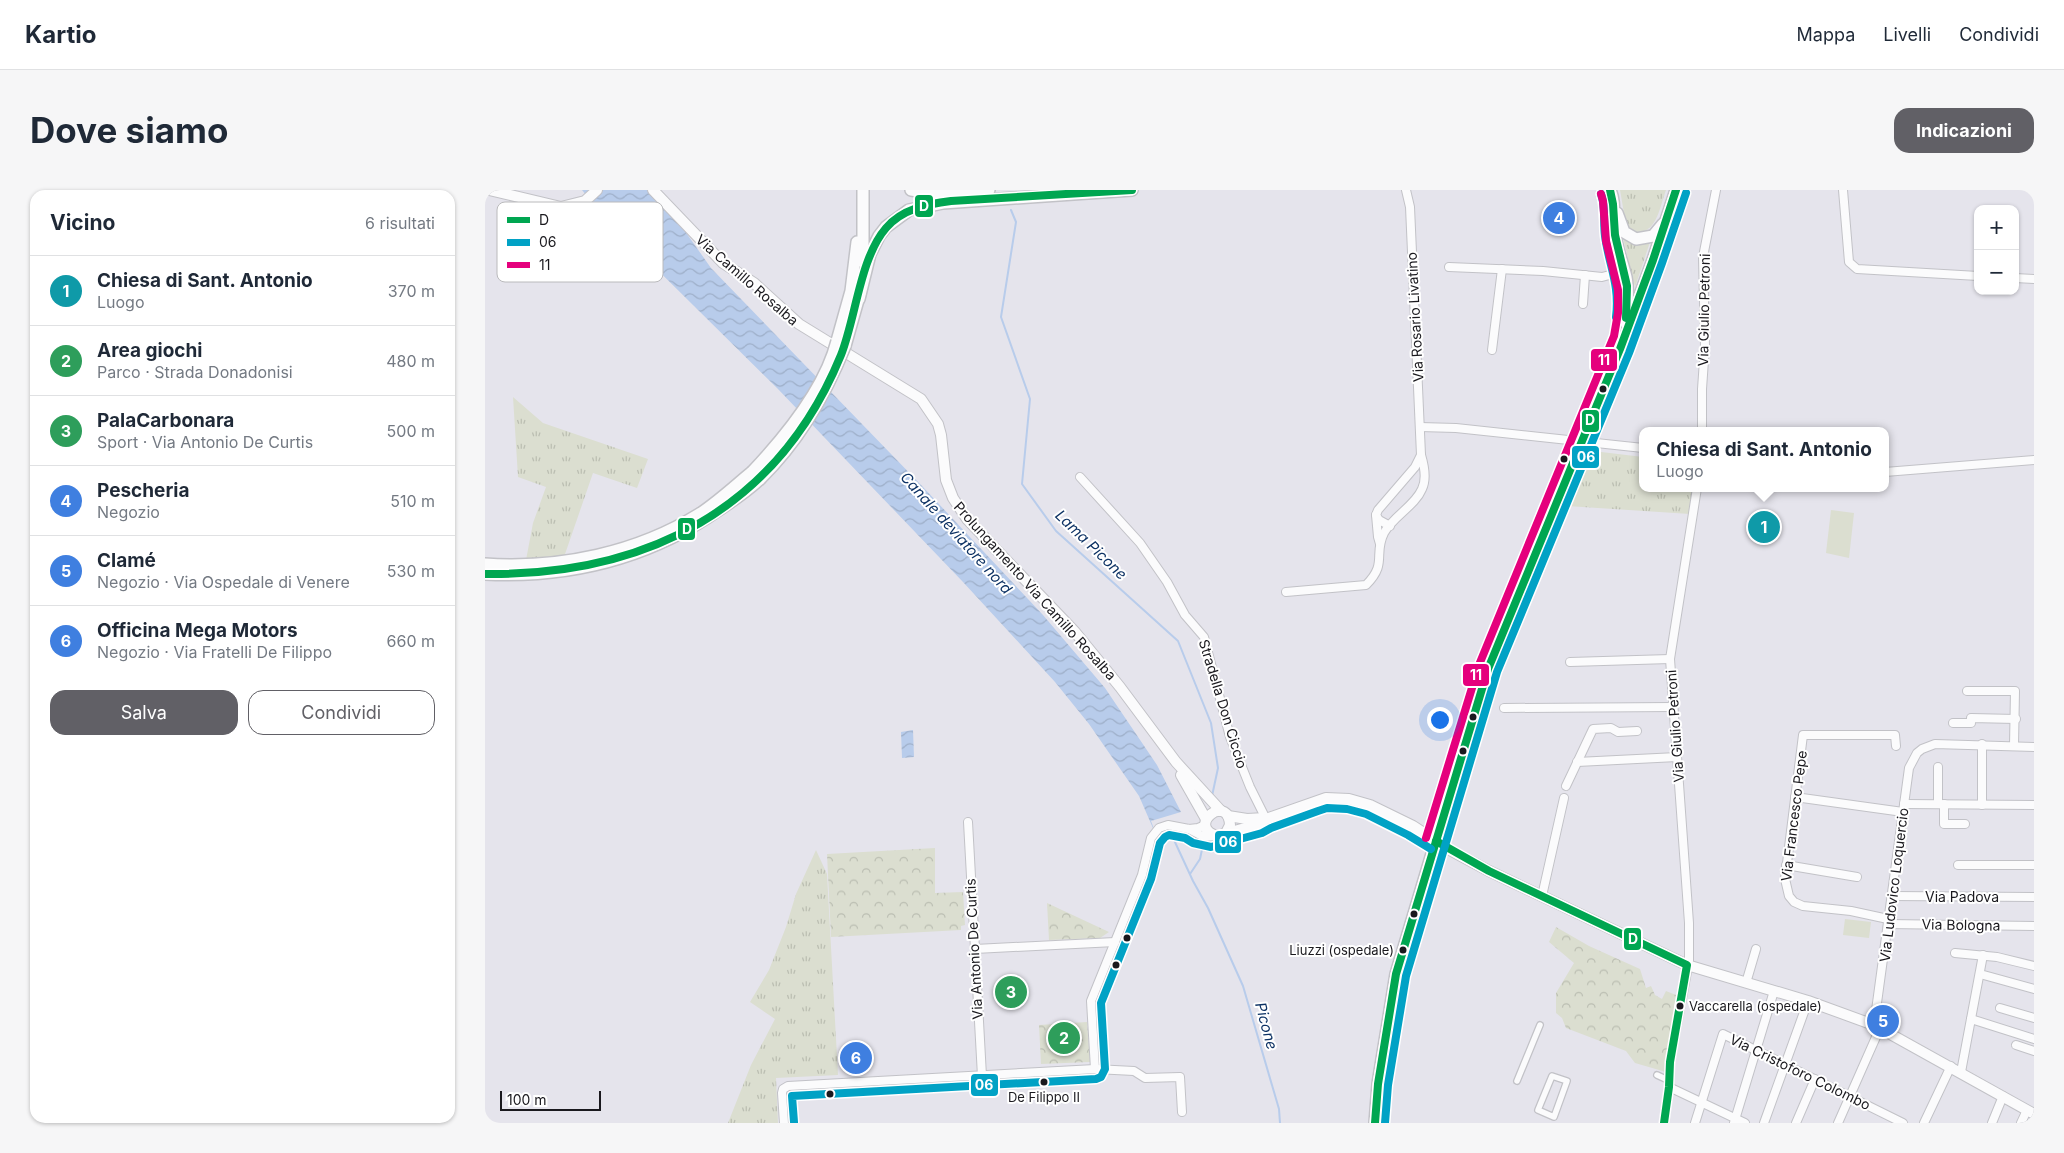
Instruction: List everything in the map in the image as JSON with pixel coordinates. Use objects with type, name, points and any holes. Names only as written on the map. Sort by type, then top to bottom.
[{"type":"main road","points":[[756,476],[790,446],[821,399],[832,368],[851,291],[855,261],[856,190]]},
{"type":"main road","points":[[859,299],[863,266],[863,190]]},
{"type":"main road","points":[[911,190],[932,198],[1132,190]]},
{"type":"main road","points":[[485,571],[541,574],[617,560],[663,543],[702,522],[743,494],[769,454],[797,420],[817,387],[837,344],[851,331],[870,254],[886,227],[909,210],[932,198],[989,190]]},
{"type":"main road","points":[[1610,190],[1624,232],[1636,239],[1653,236],[1669,213]]},
{"type":"main road","points":[[1375,1123],[1377,1084],[1395,974],[1488,669],[1643,290],[1677,190]]},
{"type":"main road","points":[[1614,202],[1614,234],[1627,286],[1625,332]]},
{"type":"street","points":[[489,190],[540,202]]},
{"type":"street","points":[[582,202],[587,200],[597,190]]},
{"type":"street","name":"Via Camillo Rosalba","points":[[653,190],[701,243],[723,263],[754,283],[799,324],[837,344]]},
{"type":"street","points":[[1406,190],[1410,207]]},
{"type":"street","points":[[1410,207],[1413,190]]},
{"type":"street","name":"Via Giulio Petroni","points":[[1702,427],[1705,346],[1703,256],[1717,190]]},
{"type":"street","points":[[1843,190],[1849,262],[1851,266],[1857,269],[1974,276]]},
{"type":"street","name":"Via Rosario Livatino","points":[[1286,592],[1366,585],[1379,568],[1380,544],[1383,534],[1422,491],[1425,481],[1421,455],[1410,207]]},
{"type":"street","points":[[1449,267],[1609,277],[1616,278],[1627,286]]},
{"type":"street","points":[[1609,277],[1623,267]]},
{"type":"street","points":[[1492,350],[1502,269]]},
{"type":"street","points":[[1583,304],[1585,275]]},
{"type":"street","points":[[2019,278],[2034,280]]},
{"type":"street","name":"Prolungamento Via Camillo Rosalba","points":[[837,344],[921,399],[938,424],[946,480],[953,498],[967,519],[1075,632],[1177,762],[1225,814]]},
{"type":"street","points":[[1420,427],[1455,428],[1639,447]]},
{"type":"street","points":[[1380,544],[1376,515],[1378,510],[1415,467],[1421,455]]},
{"type":"street","points":[[1889,472],[2034,460]]},
{"type":"street","name":"Stradella Don Ciccio","points":[[1080,477],[1141,543],[1167,582],[1185,616],[1204,637],[1230,737],[1266,819]]},
{"type":"street","name":"Via Giulio Petroni","points":[[1663,1123],[1669,1084],[1670,1062],[1689,961],[1689,923],[1670,659],[1696,492]]},
{"type":"street","points":[[1376,515],[1379,520],[1390,526]]},
{"type":"street","points":[[1570,662],[1670,659]]},
{"type":"street","points":[[1967,691],[2015,691],[2016,719],[2014,746]]},
{"type":"street","points":[[1503,708],[1673,707]]},
{"type":"street","points":[[1953,723],[1971,723],[1971,718],[2016,719]]},
{"type":"street","points":[[1566,786],[1593,729],[1611,728],[1618,732],[1637,731]]},
{"type":"street","name":"Via Francesco Pepe","points":[[1888,921],[1851,911],[1797,904],[1789,896],[1786,888],[1786,865],[1803,735],[1895,735],[1896,746]]},
{"type":"street","name":"Via Ludovico Loquercio","points":[[1838,1123],[1877,1026],[1891,896],[1909,768],[1913,758],[1922,749],[1935,744],[1982,744]]},
{"type":"street","points":[[1982,805],[1982,744],[2034,747]]},
{"type":"street","points":[[1577,762],[1677,757]]},
{"type":"street","name":"Prolungamento Via Camillo Rosalba","points":[[1177,762],[1181,774],[1206,820]]},
{"type":"street","points":[[1938,767],[1944,824],[1965,824]]},
{"type":"street","points":[[1795,797],[1903,808],[1941,804],[2034,805]]},
{"type":"street","points":[[1542,896],[1565,798]]},
{"type":"street","points":[[1095,1070],[1091,1002],[1142,875],[1149,842],[1153,834],[1159,828],[1168,826],[1189,829],[1204,836],[1221,834],[1259,824],[1266,819],[1320,800],[1349,799],[1370,805],[1413,826],[1489,871],[1687,965],[1808,1001],[1877,1026],[2030,1112],[2021,1123]]},
{"type":"street","points":[[1189,829],[1203,826],[1212,812],[1247,819],[1266,819]]},
{"type":"street","points":[[1221,834],[1230,825],[1225,814]]},
{"type":"street","points":[[1206,820],[1209,832],[1221,834]]},
{"type":"street","name":"Via Antonio De Curtis","points":[[968,822],[981,1076]]},
{"type":"street","points":[[1786,865],[1857,877]]},
{"type":"street","points":[[1958,865],[2034,865]]},
{"type":"street","name":"Via Padova","points":[[1891,896],[2034,897]]},
{"type":"street","name":"Via Bologna","points":[[1888,921],[2034,926]]},
{"type":"street","points":[[975,949],[1115,942]]},
{"type":"street","points":[[1747,983],[1756,949]]},
{"type":"street","points":[[1955,953],[1997,956],[2034,966]]},
{"type":"street","points":[[1961,1072],[1983,955]]},
{"type":"street","points":[[1979,974],[2034,989]]},
{"type":"street","points":[[1735,1121],[1774,991]]},
{"type":"street","points":[[1764,1123],[1808,1001]]},
{"type":"street","points":[[2000,1008],[2034,1018]]},
{"type":"street","points":[[1971,1020],[2034,1039]]},
{"type":"street","points":[[1517,1081],[1540,1025]]},
{"type":"street","name":"Via Cristoforo Colombo","points":[[1702,1103],[1723,1034],[1903,1123]]},
{"type":"street","points":[[2015,1045],[2034,1051]]},
{"type":"street","points":[[1924,1123],[1951,1066]]},
{"type":"street","points":[[784,1123],[782,1092],[788,1086],[1095,1070],[1134,1071],[1145,1078],[1180,1077],[1182,1112]]},
{"type":"street","points":[[1657,1075],[1702,1103],[1735,1121],[1745,1123]]},
{"type":"street","points":[[1551,1076],[1567,1082],[1553,1117],[1538,1110],[1551,1076]]},
{"type":"street","points":[[1796,1123],[1815,1079]]},
{"type":"street","points":[[1992,1123],[2003,1096]]},
{"type":"street","points":[[1695,1123],[1702,1103]]},
{"type":"green space","points":[[1620,190],[1666,190],[1657,218],[1649,229],[1636,232],[1626,225]]},
{"type":"green space","points":[[1623,238],[1632,243],[1650,242],[1635,287]]},
{"type":"green space","points":[[513,397],[543,423],[648,459],[637,488],[593,473],[564,557],[526,560],[533,523],[546,487],[518,477]]},
{"type":"green space","points":[[1593,451],[1639,457],[1639,492],[1693,492],[1690,514],[1567,506],[1586,455]]},
{"type":"green space","points":[[1831,510],[1854,513],[1849,558],[1826,553]]},
{"type":"green space","points":[[935,848],[935,893],[963,892],[965,925],[961,926],[961,930],[831,937],[827,854]]},
{"type":"green space","points":[[816,850],[827,874],[838,1075],[776,1078],[778,1123],[728,1123],[751,1065],[775,1019],[750,1002],[769,970],[786,927],[796,894]]},
{"type":"green space","points":[[1047,903],[1109,932],[1100,938],[1049,940]]},
{"type":"green space","points":[[1845,919],[1871,922],[1869,938],[1843,935]]},
{"type":"green space","points":[[1556,927],[1589,946],[1640,969],[1646,988],[1651,986],[1655,995],[1662,999],[1666,991],[1676,995],[1666,1072],[1635,1063],[1626,1051],[1566,1028],[1562,1018],[1556,1013],[1556,993],[1574,963],[1549,942]]},
{"type":"green space","points":[[1087,1022],[1090,1062],[1041,1064],[1039,1025]]},
{"type":"water","points":[[582,190],[647,190],[658,202],[592,202]]},
{"type":"water","name":"Canale deviatore nord","points":[[663,207],[682,227],[711,268],[922,486],[1043,615],[1105,688],[1157,765],[1181,812],[1151,821],[1159,842],[1139,796],[1089,724],[1055,682],[963,582],[777,388],[663,275]]},
{"type":"water","points":[[913,730],[914,757],[902,758],[901,732]]},
{"type":"waterway","name":"Lama Picone","points":[[1011,210],[1016,222],[1001,317],[1030,399],[1022,484],[1056,531],[1178,641],[1211,723],[1218,768],[1212,796]]},
{"type":"waterway","name":"Picone","points":[[1168,827],[1208,908],[1243,986],[1279,1109],[1280,1123]]},
{"type":"waterway","name":"Lama Picone","points":[[1190,874],[1200,859],[1204,840]]},
{"type":"transit line","name":"D","points":[[485,574],[544,571],[600,562],[652,546],[700,523],[743,492],[781,454],[814,409],[841,355],[870,255],[886,228],[900,216],[916,208],[951,201],[1132,190]]},
{"type":"transit line","name":"D","points":[[1610,190],[1615,235],[1627,286],[1626,318]]},
{"type":"transit line","name":"D","points":[[1375,1123],[1378,1084],[1396,974],[1488,669],[1620,349],[1653,260],[1676,190]]},
{"type":"transit line","name":"06","points":[[1385,1123],[1388,1085],[1406,976],[1497,672],[1629,353],[1686,193]]},
{"type":"transit line","name":"06","points":[[1601,194],[1605,236],[1617,295],[1616,317]]},
{"type":"transit line","name":"11","points":[[1426,838],[1479,665],[1614,336],[1618,313],[1618,290],[1606,241],[1601,194]]},
{"type":"transit line","name":"06","points":[[794,1122],[792,1096],[1096,1079],[1101,1077],[1105,1069],[1101,1003],[1151,879],[1160,843],[1169,835],[1185,838],[1193,843],[1211,847],[1262,833],[1327,808],[1347,809],[1366,814],[1431,849]]},
{"type":"transit line","name":"D","points":[[1436,841],[1489,871],[1687,965],[1670,1062],[1664,1123]]},
{"type":"place","name":"Pescheria","points":[[1559,218]]},
{"type":"place","name":"Chiesa di Sant. Antonio","points":[[1764,527]]},
{"type":"place","name":"Liuzzi (ospedale)","points":[[1403,950]]},
{"type":"place","name":"PalaCarbonara","points":[[1011,992]]},
{"type":"place","name":"Vaccarella (ospedale)","points":[[1680,1006]]},
{"type":"place","name":"Clamé","points":[[1883,1021]]},
{"type":"place","name":"Area giochi","points":[[1064,1038]]},
{"type":"place","name":"Officina Mega Motors","points":[[856,1058]]},
{"type":"place","name":"De Filippo II","points":[[1044,1082]]}]
